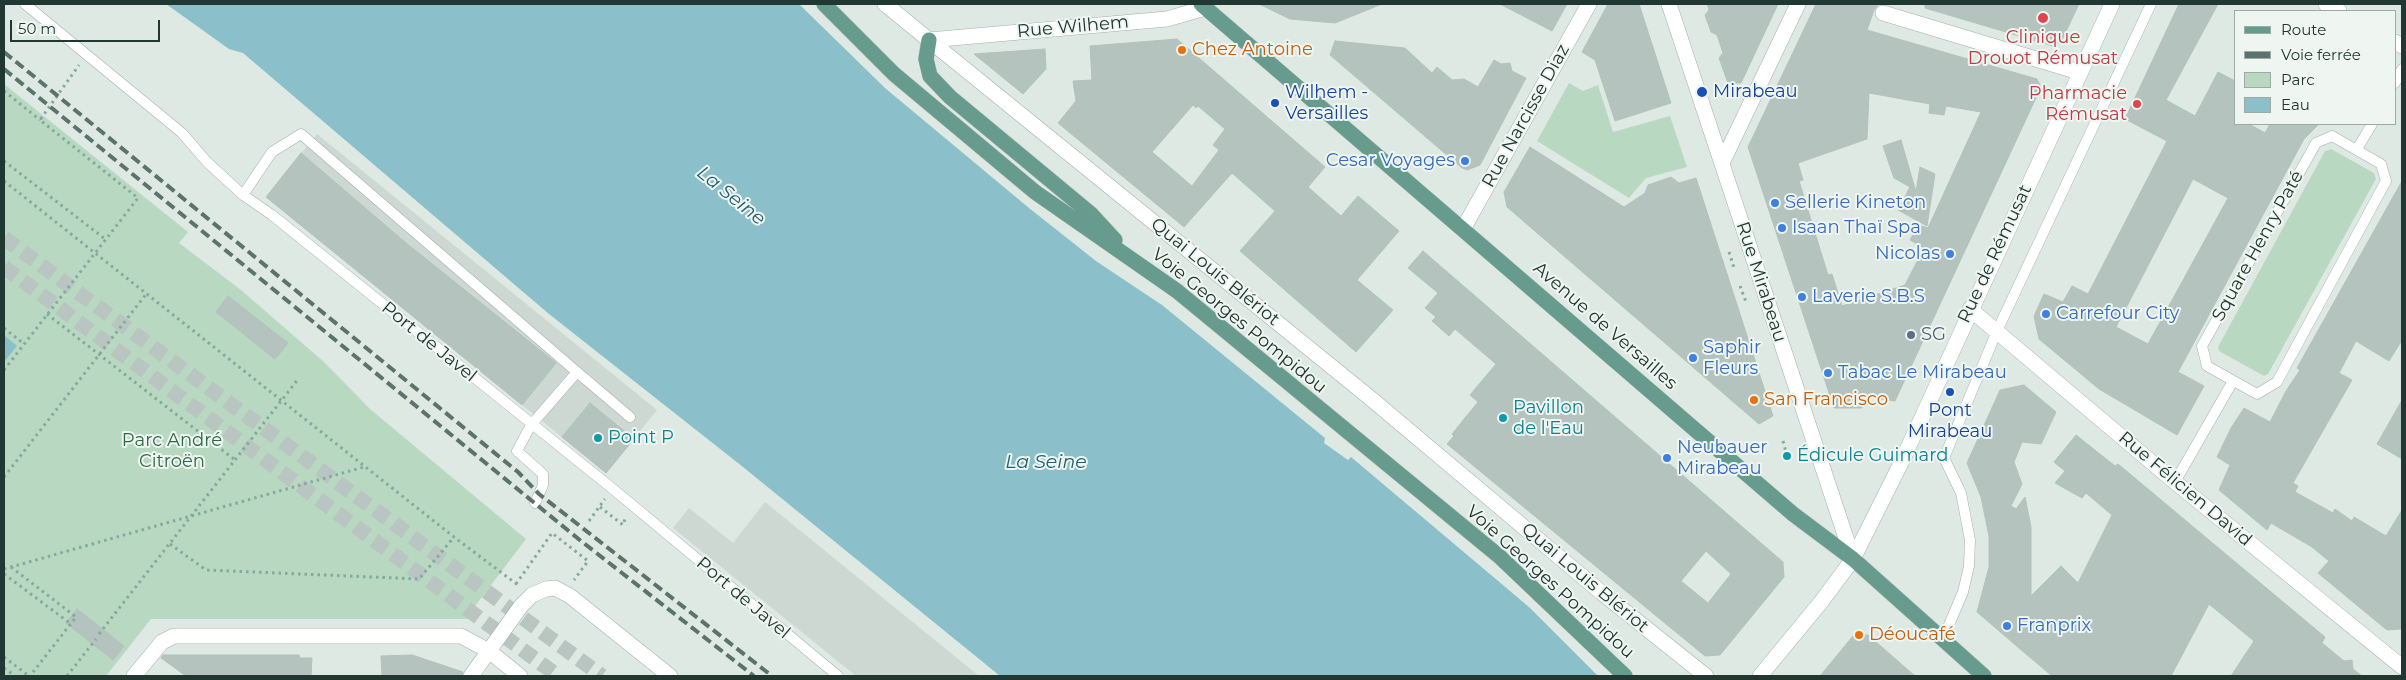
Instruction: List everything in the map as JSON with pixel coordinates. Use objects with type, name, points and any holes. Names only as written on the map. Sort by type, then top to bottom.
[{"type":"main road","name":"Voie Georges Pompidou","points":[[824,4],[894,74],[1035,192],[1177,291],[1500,556],[1625,676]]},
{"type":"main road","name":"Avenue de Versailles","points":[[1207,5],[1788,509],[1853,559],[1984,676]]},
{"type":"main road","points":[[929,40],[926,59],[930,76],[950,97],[1091,214],[1134,262]]},
{"type":"street","name":"Quai Louis Blériot","points":[[885,4],[1331,367],[1706,676]]},
{"type":"street","name":"Rue Narcisse Diaz","points":[[1463,229],[1589,4]]},
{"type":"street","name":"Rue Mirabeau","points":[[1670,4],[1853,559]]},
{"type":"street","points":[[1722,163],[1798,4]]},
{"type":"street","name":"Rue de Rémusat","points":[[1760,676],[1821,602],[1853,559],[1901,463],[1970,308],[2112,4]]},
{"type":"street","points":[[2326,4],[2337,10]]},
{"type":"street","name":"Rue Wilhem","points":[[929,40],[1167,18],[1207,5]]},
{"type":"street","points":[[1883,13],[2079,72]]},
{"type":"street","name":"Rue Félicien David","points":[[1970,308],[2175,482],[2402,667]]},
{"type":"street","points":[[471,676],[521,606],[532,595],[546,589],[555,588],[570,596],[670,676]]},
{"type":"street","points":[[144,675],[162,642],[174,636],[461,636],[489,651],[520,676]]},
{"type":"street","points":[[2396,676],[2402,667]]},
{"type":"lane","name":"Port de Javel","points":[[25,4],[182,133],[207,162],[243,195],[272,215],[613,489],[838,676]]},
{"type":"lane","points":[[1943,639],[1964,592],[1969,566],[1970,540],[1961,493],[1944,458],[1997,331],[2151,4]]},
{"type":"lane","points":[[2396,80],[2402,69]]},
{"type":"lane","points":[[2357,150],[2371,125]]},
{"type":"lane","points":[[243,195],[272,152],[301,134],[630,417]]},
{"type":"lane","name":"Square Henry Paté","points":[[2332,136],[2381,164],[2386,181],[2277,382],[2257,394],[2233,381],[2207,366],[2202,346],[2316,143],[2332,136]]},
{"type":"lane","points":[[535,503],[543,485],[543,474],[517,451],[531,425],[577,372]]},
{"type":"lane","points":[[2175,482],[2233,381]]},
{"type":"path","points":[[40,120],[87,54]]},
{"type":"path","points":[[4,91],[138,198],[4,370]]},
{"type":"path","points":[[4,161],[105,239]]},
{"type":"path","points":[[4,181],[500,573]]},
{"type":"path","points":[[1729,252],[1734,268]]},
{"type":"path","points":[[1740,286],[1746,302]]},
{"type":"path","points":[[4,477],[147,294]]},
{"type":"path","points":[[47,314],[235,460]]},
{"type":"path","points":[[4,328],[24,344]]},
{"type":"path","points":[[100,634],[299,378]]},
{"type":"path","points":[[1783,441],[1787,456]]},
{"type":"path","points":[[4,569],[365,467]]},
{"type":"path","points":[[589,522],[603,502],[611,508]]},
{"type":"path","points":[[600,507],[623,525],[627,520],[619,514]]},
{"type":"path","points":[[516,584],[552,533],[588,561],[572,583]]},
{"type":"path","points":[[170,544],[206,570],[419,580],[454,537]]},
{"type":"path","points":[[4,657],[29,676],[76,617],[11,567]]},
{"type":"path","points":[[4,574],[71,624]]},
{"type":"path","points":[[67,676],[96,639]]},
{"type":"path","points":[[4,668],[15,676]]},
{"type":"shaded area","points":[[317,134],[657,410],[606,473],[266,197]]},
{"type":"shaded area","points":[[765,502],[979,676],[856,676],[673,528],[689,508],[733,543]]},
{"type":"green space","points":[[1569,83],[1583,91],[1598,85],[1613,132],[1670,116],[1687,167],[1646,178],[1629,198],[1537,141]]},
{"type":"green space","name":"Parc André Citroën","points":[[4,84],[188,232],[179,243],[241,290],[324,362],[370,409],[526,539],[472,610],[472,619],[151,619],[106,676],[4,676]]},
{"type":"green space","points":[[2331,149],[2374,173],[2376,179],[2268,374],[2264,376],[2219,351],[2218,347],[2325,151]]},
{"type":"water","name":"La Seine","points":[[166,4],[799,4],[885,88],[1096,261],[1162,305],[1325,438],[1324,443],[1348,460],[1351,457],[1529,607],[1598,676],[1000,676],[743,467],[549,314],[243,53],[229,49]]},
{"type":"water","points":[[4,335],[17,346],[4,362]]},
{"type":"building","points":[[1259,4],[1382,4],[1335,23],[1290,19]]},
{"type":"building","points":[[1500,4],[1567,4],[1552,31]]},
{"type":"building","points":[[1608,4],[1639,4],[1671,103],[1615,121],[1595,60],[1582,52]]},
{"type":"building","points":[[1707,4],[1778,4],[1741,83],[1728,83],[1719,58],[1723,53],[1717,35],[1711,32],[1705,15],[1709,10]]},
{"type":"building","points":[[1816,4],[1879,4],[1874,10],[1867,30],[2037,79],[2041,87],[1895,401],[1862,396],[1862,408],[1834,408],[1748,147]],"holes":[[[1869,93],[1930,104],[1929,113],[1944,115],[1946,106],[1981,112],[1928,228],[1918,225],[1910,240],[1924,248],[1905,285],[1842,306],[1832,274],[1828,275],[1799,181],[1803,180],[1798,163],[1867,139]]]},
{"type":"building","points":[[1925,4],[2079,4],[2061,42],[2053,46],[1925,8]]},
{"type":"building","points":[[2179,4],[2218,4],[2166,100],[2195,116],[2218,72],[2234,80],[2234,125],[2251,125],[2265,133],[2269,125],[2318,125],[2304,139],[2178,372],[2204,386],[2177,435],[2099,389],[2039,339],[2034,316],[2044,294],[2063,302],[2072,286],[2088,294],[2167,141],[2125,119]],"holes":[[[2193,179],[2228,198],[2148,344],[2116,327]]]},
{"type":"building","points":[[1177,39],[1325,167],[1308,187],[1341,216],[1358,196],[1399,231],[1357,280],[1393,310],[1356,352],[1240,251],[1275,211],[1232,173],[1184,227],[1058,123],[1076,101],[1073,81],[1092,80],[1090,46]],"holes":[[[1193,105],[1196,108],[1198,106],[1225,129],[1213,145],[1219,150],[1192,186],[1152,152]]]},
{"type":"building","points":[[1335,41],[1405,48],[1432,73],[1437,67],[1452,80],[1464,79],[1478,87],[1494,60],[1501,64],[1510,63],[1512,71],[1526,78],[1480,165],[1467,170],[1462,168],[1330,55]]},
{"type":"building","points":[[1045,49],[1046,69],[1023,94],[974,54]]},
{"type":"building","points":[[1901,140],[1916,192],[1920,167],[1935,174],[1927,226],[1898,210],[1910,187],[1894,178],[1883,146]]},
{"type":"building","points":[[1530,147],[1624,207],[1645,193],[1648,185],[1671,177],[1679,183],[1696,178],[1773,416],[1759,424],[1507,207],[1504,192]]},
{"type":"building","points":[[301,153],[406,243],[556,363],[522,405],[266,197]]},
{"type":"building","points":[[2402,181],[2402,340],[2389,361],[2356,341],[2339,373],[2352,380],[2293,483],[2298,486],[2295,492],[2333,513],[2335,509],[2352,521],[2354,517],[2386,536],[2402,510],[2402,629],[2387,630],[2318,573],[2329,561],[2312,547],[2271,523],[2267,530],[2219,490],[2230,465],[2217,457],[2231,428],[2244,408],[2270,422],[2286,391],[2300,370],[2297,368]]},
{"type":"building","points":[[1423,251],[1783,562],[1784,577],[1720,655],[1705,656],[1447,444],[1454,436],[1452,434],[1478,402],[1470,395],[1496,364],[1455,329],[1449,336],[1432,321],[1436,317],[1425,308],[1438,293],[1408,268]],"holes":[[[1706,551],[1731,574],[1708,603],[1681,581]]]},
{"type":"building","points":[[228,296],[288,343],[275,359],[216,312]]},
{"type":"building","points":[[2024,385],[2056,412],[2041,444],[2022,442],[2014,462],[2022,484],[2011,506],[2016,509],[2025,497],[2031,527],[2031,596],[2061,566],[2078,583],[2112,515],[2086,493],[2082,498],[2055,483],[2065,471],[2054,462],[2076,435],[2115,466],[2118,464],[2325,637],[2322,643],[2344,661],[2352,660],[2353,669],[2362,676],[2231,676],[2254,641],[2209,604],[2171,676],[2052,676],[1977,612],[1989,567],[1989,536],[1981,497],[1967,463],[2000,390]]},
{"type":"building","points":[[2402,400],[2402,459],[2377,444]]},
{"type":"building","name":"Point P","points":[[590,403],[634,439],[606,473],[562,437]]},
{"type":"building","points":[[77,609],[124,646],[113,660],[66,623]]},
{"type":"building","points":[[1868,635],[1915,676],[1820,676],[1853,636]]},
{"type":"building","points":[[163,655],[299,655],[300,658],[312,658],[311,676],[186,676],[161,658]]},
{"type":"building","points":[[412,655],[463,672],[462,676],[382,676],[381,656]]},
{"type":"tunnel","points":[[4,238],[602,676]]},
{"type":"tunnel","points":[[4,267],[558,676]]},
{"type":"railway","points":[[4,52],[518,472],[539,494],[772,676]]},
{"type":"railway","points":[[4,69],[581,541],[754,676]]},
{"type":"place","name":"Clinique Drouot Rémusat","points":[[2043,18]]},
{"type":"place","name":"Chez Antoine","points":[[1182,50]]},
{"type":"place","name":"Mirabeau","points":[[1702,92]]},
{"type":"place","name":"Wilhem - Versailles","points":[[1275,103]]},
{"type":"place","name":"Pharmacie Rémusat","points":[[2137,104]]},
{"type":"place","name":"Cesar Voyages","points":[[1465,161]]},
{"type":"place","name":"Sellerie Kineton","points":[[1775,203]]},
{"type":"place","name":"Isaan Thaï Spa","points":[[1782,228]]},
{"type":"place","name":"Nicolas","points":[[1950,254]]},
{"type":"place","name":"Laverie S.B.S","points":[[1802,297]]},
{"type":"place","name":"Carrefour City","points":[[2046,314]]},
{"type":"place","name":"SG","points":[[1911,335]]},
{"type":"place","name":"Saphir Fleurs","points":[[1693,358]]},
{"type":"place","name":"Tabac Le Mirabeau","points":[[1828,373]]},
{"type":"place","name":"Pont Mirabeau","points":[[1950,392]]},
{"type":"place","name":"San Francisco","points":[[1754,400]]},
{"type":"place","name":"Pavillon de l'Eau","points":[[1503,418]]},
{"type":"place","name":"Point P","points":[[598,438]]},
{"type":"place","name":"Édicule Guimard","points":[[1787,456]]},
{"type":"place","name":"Neubauer Mirabeau","points":[[1667,458]]},
{"type":"place","name":"Franprix","points":[[2007,626]]},
{"type":"place","name":"Déoucafé","points":[[1859,635]]}]
